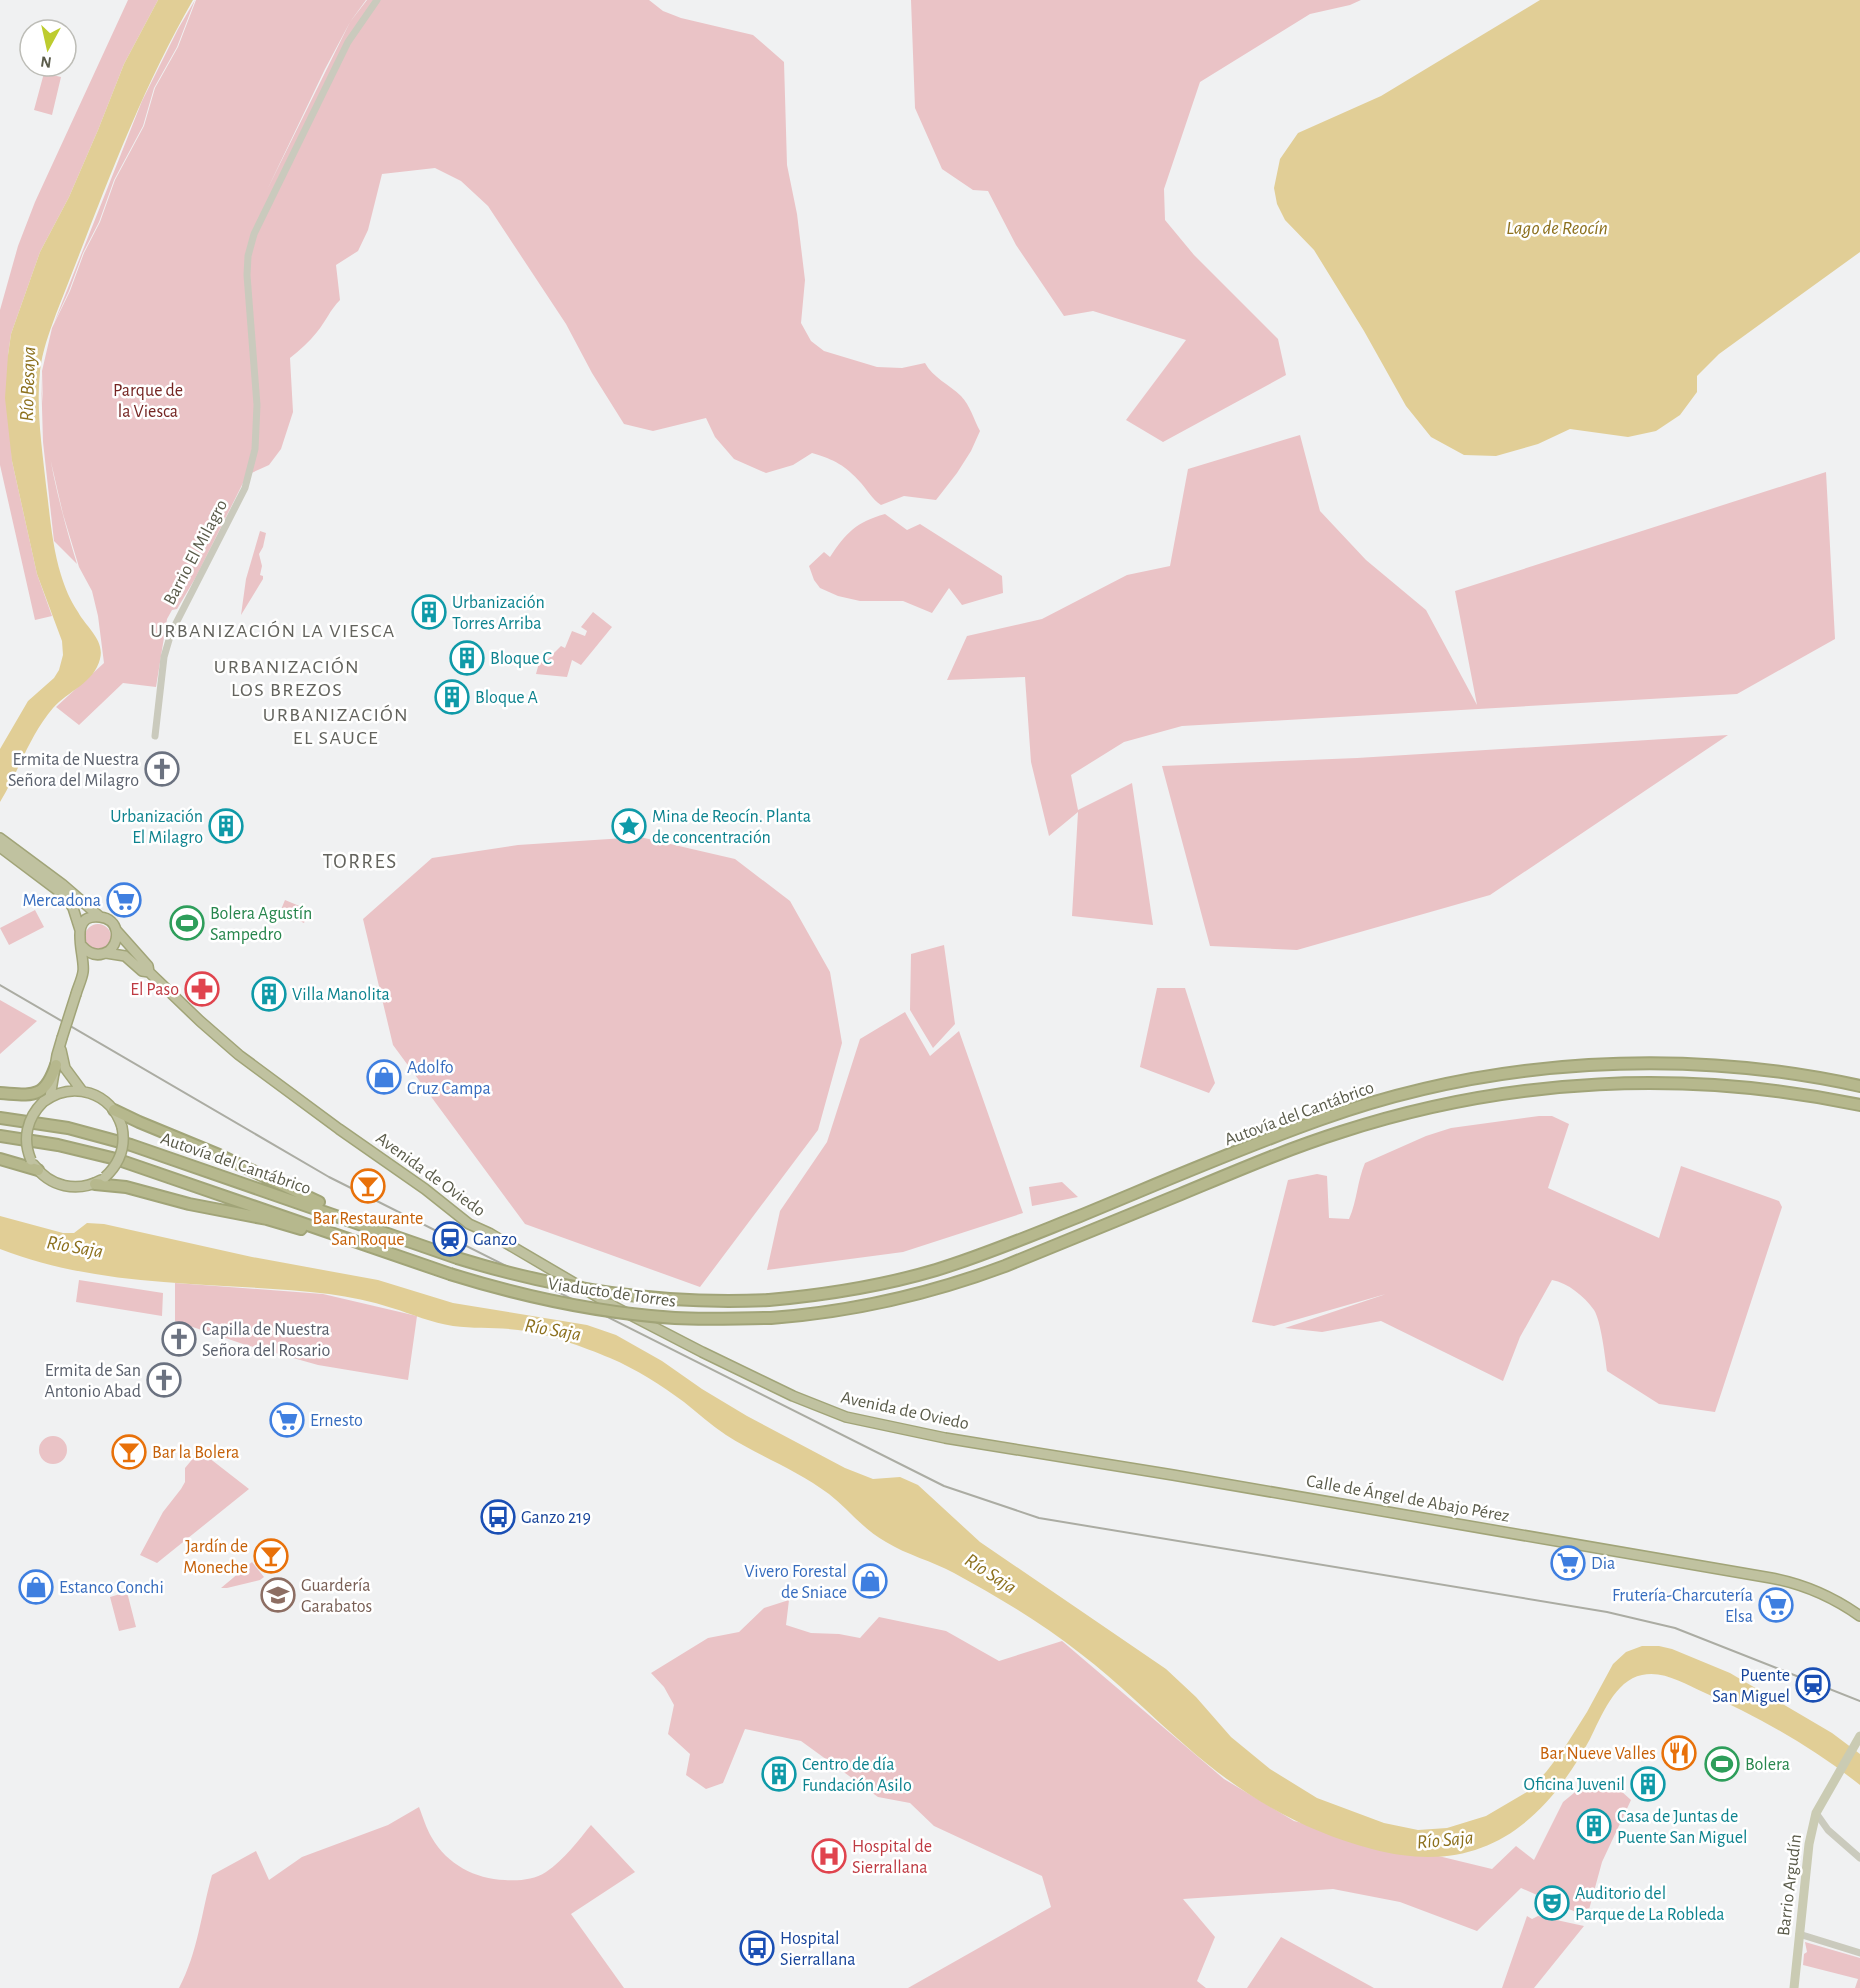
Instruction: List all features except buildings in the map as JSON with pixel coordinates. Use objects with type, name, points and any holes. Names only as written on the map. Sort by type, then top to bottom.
[{"type":"highway","points":[[0,837],[6,848],[65,896],[73,908],[80,930],[84,970],[62,1038],[47,1099]]},
{"type":"highway","points":[[6,848],[99,916],[111,922],[116,930],[115,945],[84,970]]},
{"type":"highway","points":[[80,930],[87,920],[99,916]]},
{"type":"highway","name":"Avenida de Oviedo","points":[[116,930],[148,966],[149,972]]},
{"type":"highway","points":[[82,946],[89,953],[104,954]]},
{"type":"highway","name":"Avenida de Oviedo","points":[[104,954],[125,956],[142,971],[149,972],[239,1055],[425,1189],[469,1224],[498,1238],[615,1307],[744,1373],[831,1412],[899,1429],[1030,1451]]},
{"type":"highway","points":[[62,1038],[62,1057],[65,1068],[82,1091]]},
{"type":"highway","name":"Autovía del Cantábrico","points":[[769,1300],[864,1287],[945,1267],[1011,1244],[1318,1120],[1376,1102],[1451,1084],[1556,1068],[1669,1064],[1749,1069],[1860,1086]]},
{"type":"highway","points":[[0,1094],[29,1095],[39,1092],[48,1084],[56,1065]]},
{"type":"highway","name":"Autovía del Cantábrico","points":[[771,1317],[858,1307],[958,1282],[1321,1139],[1380,1120],[1455,1101],[1530,1089],[1576,1085],[1674,1083],[1764,1089],[1860,1105]]},
{"type":"highway","points":[[450,1274],[267,1219],[189,1204],[126,1187],[95,1184],[78,1188],[61,1186],[51,1181],[35,1165],[27,1144],[27,1129],[32,1116],[47,1099],[66,1091],[82,1091],[100,1097],[114,1110],[226,1158],[315,1201],[455,1257]]},
{"type":"highway","points":[[0,1094],[47,1099]]},
{"type":"highway","points":[[95,1184],[114,1168],[120,1157],[124,1139],[122,1127],[114,1110]]},
{"type":"highway","name":"Autovía del Cantábrico","points":[[0,1118],[68,1128],[131,1145],[455,1257]]},
{"type":"highway","name":"Autovía del Cantábrico","points":[[0,1136],[58,1145],[116,1159],[450,1274]]},
{"type":"highway","points":[[0,1159],[35,1165]]},
{"type":"highway","name":"Viaducto de Torres","points":[[455,1257],[535,1280],[608,1294],[685,1300],[769,1300]]},
{"type":"highway","name":"Viaducto de Torres","points":[[450,1274],[528,1296],[610,1312],[677,1318],[771,1317]]},
{"type":"highway","name":"Calle de Ángel de Abajo Pérez","points":[[1030,1451],[1780,1580],[1811,1589],[1845,1606],[1860,1618]]},
{"type":"main road","name":"Barrio Argudín","points":[[1794,1988],[1809,1844],[1816,1813],[1860,1736]]},
{"type":"street","name":"Barrio El Milagro","points":[[156,736],[164,657],[171,633],[245,488],[255,449],[257,405],[247,275],[249,249],[254,234],[333,70],[355,29],[377,0]]},
{"type":"street","points":[[1816,1813],[1828,1830],[1860,1858]]},
{"type":"street","points":[[1813,1829],[1828,1830]]},
{"type":"street","points":[[1800,1934],[1860,1953]]},
{"type":"green space","points":[[128,0],[158,0],[124,64],[69,197],[40,252],[11,334],[8,355],[12,461],[37,574],[52,616],[35,620],[0,465],[0,310],[18,246],[35,202]]},
{"type":"green space","points":[[195,0],[177,47],[154,88],[143,126],[114,180],[99,222],[83,253],[54,323],[142,101]]},
{"type":"green space","name":"Parque de la Viesca","points":[[196,0],[366,0],[350,22],[367,0],[649,0],[663,11],[681,18],[753,35],[784,62],[787,165],[797,214],[805,280],[801,323],[811,341],[824,351],[877,367],[902,368],[925,363],[937,377],[961,396],[969,408],[980,431],[971,451],[936,500],[904,496],[881,505],[845,467],[812,453],[793,465],[766,473],[734,459],[715,437],[706,418],[653,431],[624,424],[592,373],[566,324],[488,206],[461,181],[435,168],[382,174],[368,230],[358,251],[336,265],[340,300],[314,336],[290,358],[293,412],[281,449],[269,465],[247,475],[196,577],[177,609],[172,610],[167,619],[156,687],[123,683],[79,725],[56,707],[104,663],[98,616],[92,591],[79,567],[63,514],[48,449],[43,413],[42,371],[52,328],[100,222],[115,180],[144,126],[155,88],[178,47]],"holes":[[[350,22],[267,190],[325,69]]]},
{"type":"green space","points":[[911,0],[1361,0],[1350,5],[1310,14],[1200,82],[1164,189],[1165,220],[1194,255],[1278,339],[1286,375],[1163,442],[1126,420],[1186,340],[1093,311],[1064,316],[1016,245],[988,191],[973,190],[942,169],[915,108]]},
{"type":"green space","points":[[43,78],[61,78],[52,115],[34,110]]},
{"type":"green space","points":[[41,374],[48,447],[77,564],[54,541],[43,442]]},
{"type":"green space","points":[[1300,435],[1320,511],[1366,560],[1426,610],[1477,705],[1455,591],[1826,472],[1835,639],[1737,694],[1182,726],[1124,742],[1071,775],[1078,810],[1132,783],[1153,925],[1072,916],[1078,812],[1049,836],[1031,762],[1025,677],[947,680],[967,636],[1042,619],[1127,575],[1170,566],[1188,469]]},
{"type":"green space","points":[[885,514],[907,530],[920,524],[1002,576],[1003,593],[962,605],[949,588],[932,613],[903,601],[860,601],[838,596],[820,588],[809,566],[824,552],[830,557],[853,529]]},
{"type":"green space","points":[[260,531],[266,533],[259,554],[262,566],[260,575],[263,579],[241,615],[246,579]]},
{"type":"green space","points":[[593,612],[612,627],[581,665],[572,660],[567,677],[536,674],[539,663],[545,662],[561,646],[565,648],[572,631],[585,636],[587,631],[581,627]]},
{"type":"green space","points":[[1728,735],[1490,895],[1297,950],[1210,946],[1162,766],[1357,758]]},
{"type":"green space","points":[[640,837],[735,859],[790,901],[830,972],[842,1043],[818,1130],[700,1287],[525,1224],[393,1045],[363,919],[432,858],[518,845]]},
{"type":"green space","points":[[285,900],[309,910],[304,923],[280,912]]},
{"type":"green space","points":[[35,910],[44,927],[9,945],[0,928]]},
{"type":"green space","points":[[98,924],[107,928],[111,937],[107,946],[98,950],[89,946],[85,937],[89,928]]},
{"type":"green space","points":[[944,945],[955,1024],[933,1048],[910,1010],[911,954]]},
{"type":"green space","points":[[1157,988],[1185,988],[1215,1083],[1209,1093],[1140,1067]]},
{"type":"green space","points":[[0,1000],[37,1021],[0,1054]]},
{"type":"green space","points":[[905,1012],[930,1056],[959,1031],[1023,1213],[903,1252],[767,1270],[780,1211],[827,1142],[860,1039]]},
{"type":"green space","points":[[1552,1116],[1569,1124],[1548,1188],[1659,1238],[1681,1166],[1779,1201],[1782,1207],[1715,1412],[1659,1404],[1607,1371],[1601,1330],[1594,1310],[1575,1291],[1552,1280],[1520,1337],[1503,1381],[1381,1321],[1322,1332],[1285,1328],[1386,1294],[1274,1326],[1252,1322],[1288,1180],[1317,1174],[1327,1176],[1329,1218],[1349,1219],[1365,1163],[1426,1136],[1451,1128]]},
{"type":"green space","points":[[1062,1182],[1078,1197],[1032,1206],[1029,1187]]},
{"type":"green space","points":[[79,1280],[163,1293],[162,1316],[76,1302]]},
{"type":"green space","points":[[175,1283],[323,1294],[417,1316],[408,1380],[318,1365],[243,1344],[175,1321]]},
{"type":"green space","points":[[53,1436],[63,1440],[67,1450],[63,1460],[53,1464],[43,1460],[39,1450],[43,1440]]},
{"type":"green space","points":[[195,1447],[249,1489],[157,1563],[140,1555],[163,1512],[185,1482],[185,1468],[195,1456]]},
{"type":"green space","points":[[252,1562],[264,1577],[260,1580],[221,1588]]},
{"type":"green space","points":[[127,1592],[136,1627],[119,1631],[110,1597]]},
{"type":"green space","points":[[789,1600],[786,1625],[811,1633],[839,1634],[860,1638],[879,1617],[946,1631],[999,1661],[1062,1641],[1224,1779],[1294,1821],[1492,1869],[1516,1846],[1534,1860],[1563,1802],[1591,1779],[1621,1791],[1631,1800],[1602,1862],[1587,1917],[1521,1888],[1477,1931],[1400,1902],[1333,1889],[1183,1899],[1215,1937],[1197,1981],[1206,1988],[908,1988],[1051,1907],[1042,1876],[934,1826],[910,1803],[878,1797],[801,1741],[745,1729],[723,1783],[706,1789],[686,1775],[690,1754],[668,1734],[674,1705],[664,1687],[651,1673],[708,1638],[739,1632],[764,1608]]},
{"type":"green space","name":"Bolera","points":[[1708,1755],[1740,1762],[1737,1773],[1705,1765]]},
{"type":"green space","points":[[419,1807],[430,1834],[446,1855],[473,1873],[494,1879],[521,1880],[541,1875],[565,1856],[591,1825],[635,1872],[571,1914],[624,1988],[179,1988],[191,1961],[212,1875],[256,1851],[269,1880],[302,1857],[388,1825]]},
{"type":"green space","points":[[1527,1916],[1532,1919],[1538,1916],[1584,1926],[1534,1988],[1502,1988]]},
{"type":"green space","points":[[1281,1937],[1374,1988],[1247,1988]]},
{"type":"green space","points":[[1805,1942],[1860,1958],[1860,1988],[1855,1988],[1858,1979],[1803,1965],[1804,1954],[1807,1952]]},
{"type":"water","name":"Río Besaya","points":[[158,0],[193,0],[153,76],[119,154],[53,321],[40,371],[40,428],[55,553],[70,598],[100,646],[100,659],[86,681],[59,702],[45,719],[0,802],[0,749],[28,701],[54,678],[63,655],[62,641],[37,574],[12,461],[5,398],[11,334],[40,252],[69,197],[124,64]]},
{"type":"water","name":"Lago de Reocín","points":[[1540,0],[1860,0],[1860,252],[1719,354],[1697,376],[1697,392],[1680,415],[1656,431],[1628,437],[1570,429],[1538,444],[1496,456],[1464,455],[1431,437],[1406,406],[1364,331],[1314,250],[1285,220],[1277,204],[1274,188],[1280,159],[1298,133],[1381,96]]},
{"type":"water","name":"Río Saja","points":[[0,1216],[63,1233],[74,1233],[87,1223],[104,1224],[252,1257],[378,1280],[453,1303],[587,1325],[616,1335],[662,1361],[747,1416],[845,1468],[873,1479],[900,1477],[918,1485],[980,1542],[1166,1669],[1196,1697],[1231,1737],[1270,1769],[1317,1798],[1384,1823],[1418,1830],[1447,1828],[1486,1816],[1527,1792],[1563,1750],[1613,1664],[1626,1652],[1642,1646],[1672,1649],[1730,1673],[1832,1733],[1860,1754],[1860,1785],[1804,1745],[1765,1722],[1666,1676],[1642,1675],[1624,1684],[1610,1701],[1571,1771],[1550,1798],[1527,1821],[1502,1838],[1474,1850],[1443,1856],[1410,1856],[1372,1849],[1321,1832],[1250,1795],[1207,1763],[1108,1676],[1051,1632],[954,1573],[902,1551],[878,1537],[817,1485],[726,1435],[684,1402],[620,1362],[577,1345],[540,1334],[510,1329],[445,1325],[376,1303],[345,1296],[163,1282],[80,1272],[0,1249]]},
{"type":"railway","points":[[0,985],[329,1177],[944,1486],[1039,1518],[1607,1612],[1675,1628],[1860,1701]]},
{"type":"place","name":"Urbanización Torres Arriba","points":[[429,612]]},
{"type":"place","name":"Bloque C","points":[[467,658]]},
{"type":"place","name":"Bloque A","points":[[452,697]]},
{"type":"place","name":"Ermita de Nuestra Señora del Milagro","points":[[162,769]]},
{"type":"place","name":"Urbanización El Milagro","points":[[226,826]]},
{"type":"place","name":"Mina de Reocín. Planta de concentración","points":[[629,826]]},
{"type":"place","name":"Mercadona","points":[[124,900]]},
{"type":"place","name":"Bolera Agustín Sampedro","points":[[187,923]]},
{"type":"place","name":"El Paso","points":[[202,989]]},
{"type":"place","name":"Villa Manolita","points":[[269,994]]},
{"type":"place","name":"Adolfo Cruz Campa","points":[[384,1077]]},
{"type":"place","name":"Bar Restaurante San Roque","points":[[368,1186]]},
{"type":"place","name":"Ganzo","points":[[450,1239]]},
{"type":"place","name":"Capilla de Nuestra Señora del Rosario","points":[[179,1339]]},
{"type":"place","name":"Ermita de San Antonio Abad","points":[[164,1380]]},
{"type":"place","name":"Ernesto","points":[[287,1420]]},
{"type":"place","name":"Bar la Bolera","points":[[129,1452]]},
{"type":"place","name":"Ganzo 219","points":[[498,1517]]},
{"type":"place","name":"Jardín de Moneche","points":[[271,1556]]},
{"type":"place","name":"Dia","points":[[1568,1563]]},
{"type":"place","name":"Vivero Forestal de Sniace","points":[[870,1581]]},
{"type":"place","name":"Estanco Conchi","points":[[36,1587]]},
{"type":"place","name":"Guardería Garabatos","points":[[278,1595]]},
{"type":"place","name":"Frutería-Charcutería Elsa","points":[[1776,1605]]},
{"type":"place","name":"Puente San Miguel","points":[[1813,1685]]},
{"type":"place","name":"Bar Nueve Valles","points":[[1679,1753]]},
{"type":"place","name":"Bolera","points":[[1722,1764]]},
{"type":"place","name":"Centro de día Fundación Asilo","points":[[779,1774]]},
{"type":"place","name":"Oficina Juvenil","points":[[1648,1784]]},
{"type":"place","name":"Casa de Juntas de Puente San Miguel","points":[[1594,1826]]},
{"type":"place","name":"Hospital de Sierrallana","points":[[829,1856]]},
{"type":"place","name":"Auditorio del Parque de La Robleda","points":[[1552,1903]]},
{"type":"place","name":"Hospital Sierrallana","points":[[757,1948]]},
{"type":"district","name":"URBANIZACIÓN LA VIESCA","points":[[273,630]]},
{"type":"district","name":"URBANIZACIÓN LOS BREZOS","points":[[287,678]]},
{"type":"district","name":"URBANIZACIÓN EL SAUCE","points":[[336,726]]},
{"type":"district","name":"TORRES","points":[[360,861]]}]
